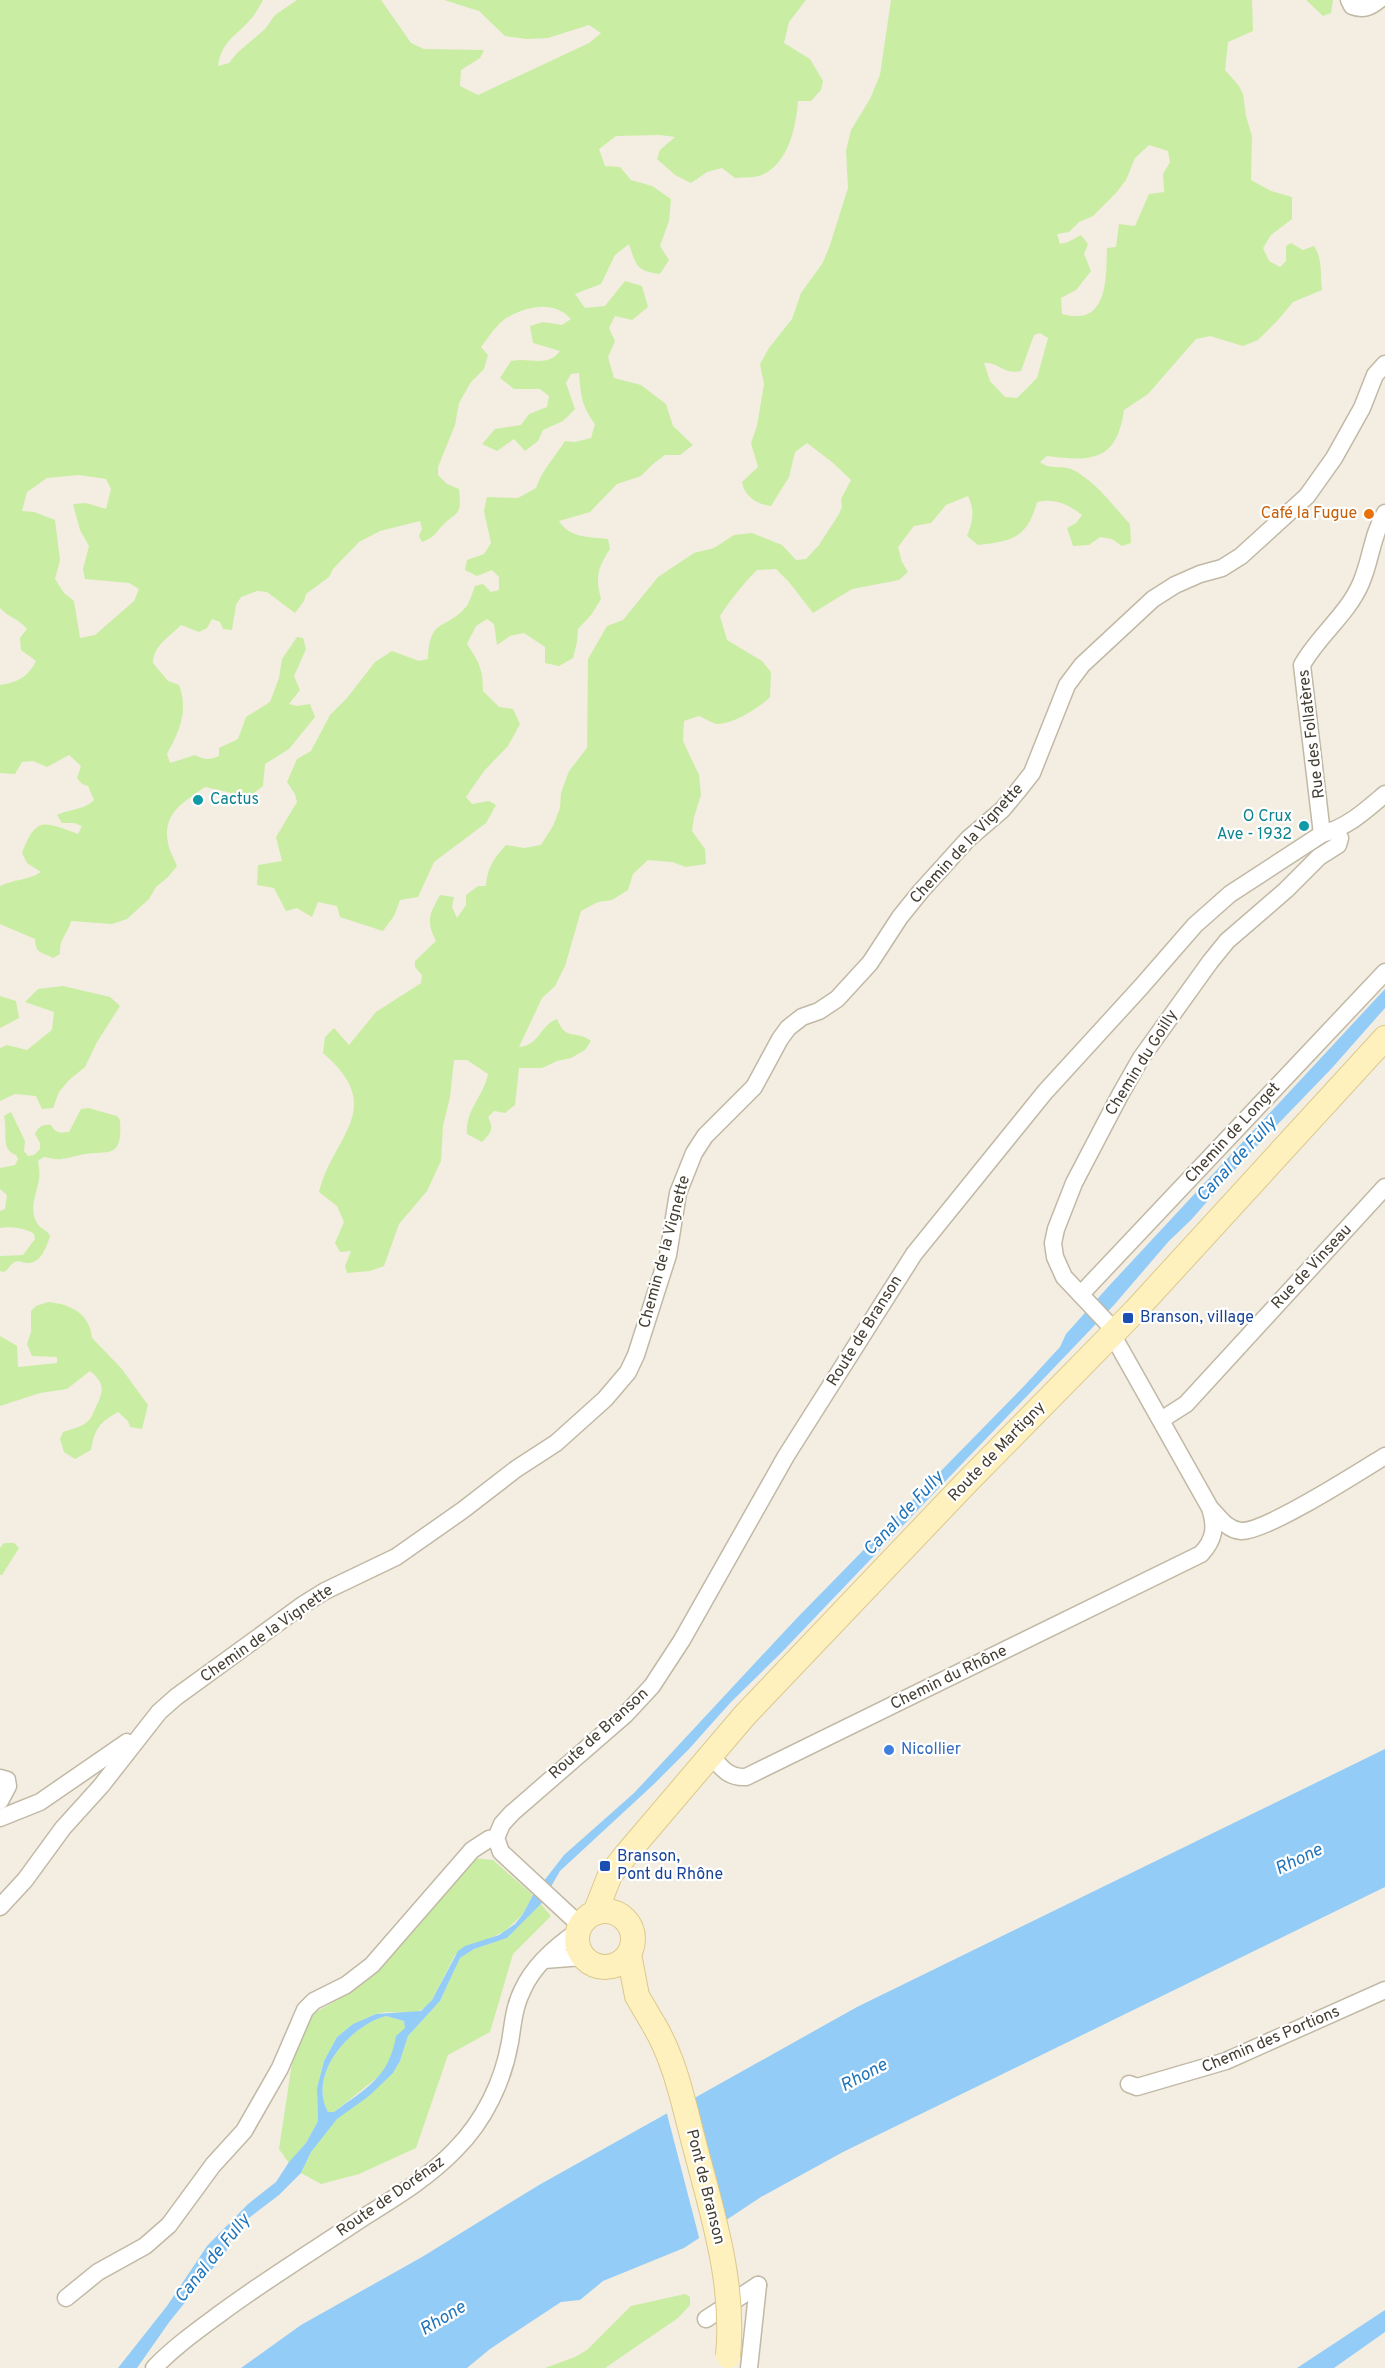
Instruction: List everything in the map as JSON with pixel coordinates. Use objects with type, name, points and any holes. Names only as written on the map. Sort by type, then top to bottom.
[{"type":"main road","name":"Route de Martigny","points":[[580,1920],[641,1836],[710,1755],[802,1654],[1385,1038]]},
{"type":"main road","points":[[615,1870],[618,1894],[625,1919],[633,1936],[629,1954],[637,1996]]},
{"type":"main road","points":[[625,1919],[611,1912],[580,1920],[578,1945],[593,1962],[637,1996]]},
{"type":"main road","points":[[593,1962],[618,1964],[629,1954]]},
{"type":"main road","name":"Pont de Branson","points":[[637,1996],[670,2058],[719,2238],[730,2307],[726,2362]]},
{"type":"street","points":[[1349,0],[1352,6],[1362,9],[1379,0]]},
{"type":"street","name":"Chemin de la Vignette","points":[[0,1908],[25,1880],[63,1827],[101,1786],[145,1728],[176,1697],[304,1604],[335,1586],[396,1557],[516,1469],[556,1443],[605,1399],[628,1372],[636,1355],[668,1255],[678,1193],[694,1153],[705,1136],[754,1088],[788,1028],[802,1017],[819,1011],[837,999],[870,963],[900,917],[921,891],[968,839],[1002,810],[1017,792],[1032,773],[1066,685],[1082,665],[1153,599],[1175,585],[1200,574],[1222,568],[1241,556],[1307,496],[1334,458],[1362,408],[1375,375],[1385,364]]},
{"type":"street","name":"Rue des Follatères","points":[[1329,832],[1302,665],[1361,584],[1378,525],[1385,513]]},
{"type":"street","name":"Route de Branson","points":[[496,1838],[502,1824],[512,1813],[625,1715],[652,1686],[682,1640],[786,1456],[914,1254],[1044,1092],[1195,925],[1230,894],[1329,832],[1354,820],[1385,794]]},
{"type":"street","name":"Chemin du Goilly","points":[[1192,1560],[1204,1550],[1213,1536],[1215,1528],[1210,1508],[1111,1329],[1064,1277],[1055,1257],[1053,1243],[1062,1211],[1074,1184],[1120,1095],[1163,1025],[1227,941],[1286,890],[1319,856],[1338,845],[1340,838],[1329,832]]},
{"type":"street","name":"Chemin de Longet","points":[[1084,1298],[1385,972]]},
{"type":"street","name":"Rue de Vinseau","points":[[1161,1420],[1186,1404],[1385,1187]]},
{"type":"street","points":[[1210,1508],[1227,1526],[1235,1530],[1256,1529],[1385,1456]]},
{"type":"street","name":"Chemin du Rhône","points":[[710,1755],[727,1774],[736,1778],[746,1778],[1192,1560]]},
{"type":"street","points":[[0,1818],[40,1802],[112,1754],[145,1728]]},
{"type":"street","points":[[0,1778],[7,1779],[8,1786],[0,1800]]},
{"type":"street","points":[[66,2298],[99,2272],[145,2246],[168,2225],[213,2165],[244,2131],[276,2076],[301,2017],[309,2006],[365,1972],[385,1952],[472,1850],[487,1839],[496,1838],[501,1852],[580,1920]]},
{"type":"street","name":"Route de Dorénaz","points":[[154,2368],[242,2298],[400,2194],[456,2149],[469,2134],[490,2101],[506,2060],[518,2001],[530,1977],[580,1920]]},
{"type":"street","points":[[544,1960],[569,1957],[593,1962]]},
{"type":"street","name":"Chemin des Portions","points":[[1129,2084],[1137,2087],[1226,2061],[1385,1989]]},
{"type":"street","points":[[706,2319],[758,2285],[749,2368]]},
{"type":"green space","points":[[0,0],[263,0],[252,18],[229,40],[222,51],[218,66],[229,63],[265,29],[275,15],[297,0],[381,0],[411,43],[424,49],[484,50],[480,58],[461,70],[460,86],[478,95],[589,43],[601,33],[589,25],[548,38],[527,39],[505,36],[479,11],[444,0],[806,0],[789,22],[784,43],[810,59],[823,81],[821,90],[811,101],[798,101],[789,145],[784,155],[769,171],[756,177],[735,178],[722,168],[707,172],[691,183],[675,175],[657,159],[660,150],[675,137],[616,136],[599,149],[605,166],[620,167],[631,180],[652,186],[671,199],[669,221],[660,246],[669,260],[660,274],[641,269],[629,244],[615,255],[601,284],[575,294],[585,308],[605,306],[625,281],[642,286],[648,307],[632,320],[615,316],[609,328],[615,341],[608,357],[614,378],[641,385],[666,404],[673,426],[693,445],[680,455],[665,455],[641,476],[617,484],[590,512],[559,521],[563,527],[574,534],[608,539],[610,549],[599,572],[598,584],[601,599],[578,629],[573,658],[559,666],[545,663],[545,647],[524,633],[510,636],[497,645],[494,624],[487,619],[476,626],[467,644],[479,666],[483,691],[499,707],[513,709],[520,724],[508,746],[484,771],[466,797],[472,804],[489,801],[496,805],[486,823],[434,862],[418,897],[400,900],[394,916],[383,931],[340,917],[337,906],[318,902],[312,917],[297,908],[286,911],[274,888],[257,885],[258,865],[282,861],[276,837],[297,802],[287,782],[297,759],[311,751],[330,715],[347,698],[375,662],[392,651],[419,661],[428,659],[429,646],[435,630],[465,608],[475,586],[483,584],[491,592],[499,590],[499,577],[492,570],[477,576],[465,570],[467,560],[484,554],[491,543],[484,511],[487,497],[518,498],[536,488],[545,469],[565,441],[575,442],[591,438],[595,424],[582,400],[579,373],[571,374],[566,383],[575,409],[563,421],[543,430],[538,441],[525,451],[514,439],[497,451],[482,444],[495,429],[521,425],[529,414],[547,407],[549,396],[540,389],[514,389],[500,378],[511,361],[544,361],[560,351],[533,343],[530,326],[543,322],[562,325],[571,319],[564,313],[548,307],[523,310],[499,324],[481,347],[488,355],[484,369],[471,382],[459,403],[455,425],[438,467],[438,475],[447,484],[459,489],[459,509],[433,536],[422,542],[419,536],[422,529],[420,521],[380,531],[359,542],[333,569],[329,577],[306,594],[295,613],[267,592],[257,591],[241,597],[236,605],[232,630],[223,629],[220,622],[212,619],[207,628],[199,632],[181,625],[159,647],[153,663],[168,681],[179,685],[183,704],[179,729],[167,754],[170,763],[195,755],[204,759],[219,756],[219,748],[238,739],[246,717],[270,702],[279,678],[282,659],[297,637],[303,638],[306,649],[294,676],[300,690],[289,704],[297,706],[310,704],[315,717],[289,749],[265,764],[263,786],[249,797],[205,787],[182,803],[168,824],[168,843],[177,866],[168,877],[127,919],[112,924],[71,921],[62,940],[60,954],[53,958],[38,950],[35,939],[0,924],[0,886],[41,872],[27,863],[22,853],[32,832],[37,827],[49,825],[78,834],[82,826],[62,823],[57,815],[86,806],[94,800],[88,786],[82,784],[77,778],[81,766],[69,755],[47,767],[33,761],[22,762],[15,774],[0,773],[0,685],[22,678],[36,661],[21,650],[20,638],[27,629],[0,608]],"holes":[[[79,475],[106,479],[111,489],[106,509],[86,503],[73,504],[80,530],[89,546],[83,569],[85,579],[129,583],[139,589],[134,601],[95,635],[80,638],[74,601],[64,593],[55,579],[60,560],[55,520],[34,512],[22,511],[27,492],[47,478]]]},
{"type":"green space","points":[[891,0],[1252,0],[1253,31],[1228,42],[1225,70],[1243,94],[1252,136],[1251,180],[1271,191],[1292,197],[1292,219],[1271,235],[1263,248],[1269,261],[1280,267],[1286,261],[1286,246],[1291,243],[1303,250],[1314,246],[1320,262],[1322,290],[1293,302],[1258,340],[1243,346],[1210,336],[1196,339],[1148,394],[1124,410],[1121,427],[1115,440],[1108,449],[1100,454],[1077,459],[1047,456],[1040,462],[1047,466],[1071,469],[1088,479],[1130,524],[1131,543],[1122,546],[1112,539],[1100,537],[1089,545],[1073,546],[1067,528],[1076,523],[1082,515],[1066,505],[1050,501],[1037,502],[1028,523],[1017,536],[1001,542],[978,545],[967,536],[972,516],[972,506],[968,496],[946,505],[931,523],[914,526],[898,547],[902,562],[908,572],[899,580],[852,589],[813,613],[776,569],[757,570],[720,616],[727,640],[762,661],[771,672],[770,697],[753,710],[724,723],[717,724],[699,716],[684,721],[683,741],[699,775],[701,795],[692,831],[705,849],[706,864],[686,867],[672,862],[648,860],[633,874],[628,890],[612,900],[598,902],[581,911],[565,966],[555,986],[542,998],[519,1047],[531,1043],[551,1022],[557,1019],[567,1033],[591,1041],[585,1050],[571,1058],[542,1068],[519,1068],[515,1105],[505,1113],[494,1111],[488,1117],[491,1130],[482,1142],[467,1134],[467,1125],[488,1074],[467,1060],[454,1060],[450,1097],[443,1126],[441,1161],[427,1191],[399,1224],[384,1266],[370,1271],[347,1273],[345,1266],[351,1251],[340,1252],[335,1243],[344,1222],[337,1206],[319,1192],[326,1172],[351,1122],[354,1107],[352,1090],[342,1073],[323,1053],[325,1037],[334,1028],[349,1045],[376,1012],[421,983],[422,975],[415,967],[415,961],[436,941],[430,918],[440,895],[454,897],[452,907],[457,918],[466,905],[466,895],[478,886],[486,886],[492,864],[506,845],[524,848],[541,845],[553,826],[560,808],[561,793],[569,771],[587,748],[588,659],[607,626],[623,620],[658,577],[694,553],[714,548],[734,535],[752,533],[782,545],[796,560],[806,559],[819,545],[839,514],[842,507],[841,499],[851,480],[807,443],[795,452],[789,477],[771,506],[752,499],[742,482],[758,467],[751,443],[757,426],[764,384],[760,364],[769,348],[792,319],[801,293],[822,264],[829,248],[848,188],[846,151],[851,130],[870,99],[880,75]],"holes":[[[1149,145],[1168,151],[1170,162],[1163,174],[1164,192],[1149,194],[1135,226],[1119,224],[1116,247],[1107,248],[1104,286],[1096,307],[1088,314],[1077,316],[1062,314],[1061,298],[1076,290],[1091,271],[1084,254],[1088,244],[1081,235],[1060,244],[1057,234],[1069,232],[1079,222],[1093,216],[1116,193],[1126,180],[1135,158]],[[1040,333],[1048,338],[1037,378],[1017,398],[1005,397],[990,381],[984,363],[1009,371],[1021,371],[1034,335]]]},
{"type":"green space","points":[[1306,0],[1333,0],[1331,13],[1323,16]]},
{"type":"green space","points":[[63,986],[110,997],[120,1006],[97,1042],[85,1067],[59,1092],[53,1108],[42,1109],[36,1096],[15,1094],[0,1101],[0,1048],[7,1045],[27,1050],[52,1030],[54,1012],[25,1002],[38,989]]},
{"type":"green space","points":[[0,996],[16,1001],[19,1018],[0,1028]]},
{"type":"green space","points":[[88,1108],[117,1116],[120,1120],[119,1142],[116,1148],[111,1151],[62,1159],[44,1157],[38,1161],[39,1178],[34,1212],[39,1225],[49,1234],[49,1240],[43,1254],[36,1261],[27,1263],[17,1261],[4,1272],[0,1271],[0,1256],[23,1255],[35,1239],[34,1234],[27,1230],[13,1227],[0,1228],[0,1211],[5,1209],[7,1195],[0,1189],[0,1168],[15,1165],[18,1159],[6,1145],[4,1116],[11,1112],[25,1141],[24,1151],[28,1156],[34,1155],[40,1149],[40,1143],[35,1134],[39,1128],[51,1125],[58,1132],[69,1132],[81,1109]]},
{"type":"green space","points":[[48,1302],[72,1308],[83,1317],[88,1323],[92,1338],[121,1368],[148,1405],[142,1429],[130,1427],[128,1421],[118,1412],[106,1419],[99,1427],[91,1450],[75,1459],[64,1452],[60,1439],[63,1432],[87,1422],[99,1401],[102,1392],[101,1383],[90,1371],[67,1389],[40,1393],[0,1406],[0,1336],[17,1346],[18,1367],[57,1363],[57,1357],[32,1356],[27,1344],[31,1332],[31,1311],[36,1306]]},
{"type":"green space","points":[[4,1543],[14,1543],[19,1548],[0,1575],[0,1548]]},
{"type":"green space","points":[[474,1858],[493,1860],[533,1895],[523,1914],[505,1931],[455,1955],[432,2000],[426,2007],[416,2013],[376,2014],[353,2024],[337,2037],[324,2061],[317,2088],[318,2121],[306,2143],[289,2163],[279,2149],[295,2043],[311,2015],[356,1989]]},
{"type":"green space","points":[[541,1904],[551,1916],[513,1954],[490,2032],[448,2055],[416,2148],[359,2174],[321,2184],[301,2173],[311,2152],[337,2119],[393,2073],[400,2061],[408,2036],[440,2001],[460,1958],[474,1949],[507,1938]]},
{"type":"green space","points":[[386,2016],[404,2021],[406,2028],[396,2040],[394,2053],[383,2073],[334,2112],[328,2112],[323,2097],[323,2082],[336,2053],[359,2029]]},
{"type":"green space","points":[[685,2294],[690,2297],[690,2305],[678,2318],[605,2368],[545,2368],[587,2350],[631,2306]]},
{"type":"water","name":"Canal de Fully","points":[[1385,989],[1385,1008],[1332,1068],[1169,1241],[1114,1305],[781,1653],[731,1702],[689,1749],[560,1871],[541,1904],[507,1938],[474,1949],[460,1958],[440,2001],[408,2036],[400,2061],[393,2073],[369,2096],[337,2119],[311,2152],[301,2173],[279,2195],[245,2221],[232,2237],[226,2252],[170,2321],[137,2368],[118,2368],[167,2306],[207,2246],[248,2204],[276,2182],[289,2162],[306,2143],[318,2121],[317,2088],[324,2061],[337,2037],[353,2024],[376,2014],[421,2011],[432,2000],[458,1951],[465,1946],[499,1935],[515,1924],[533,1895],[564,1855],[634,1793],[796,1619],[1025,1385],[1060,1347],[1066,1334]],"holes":[[[386,2016],[404,2021],[405,2028],[396,2036],[393,2050],[382,2072],[356,2096],[334,2112],[328,2112],[323,2097],[323,2082],[336,2053],[359,2029],[373,2021]]]},
{"type":"water","name":"Rhone","points":[[1385,1749],[1385,1887],[843,2152],[761,2197],[684,2248],[603,2281],[580,2300],[561,2302],[490,2349],[467,2368],[241,2368],[301,2325],[422,2257],[539,2185],[857,2007]]},
{"type":"water","points":[[1385,2310],[1385,2332],[1334,2368],[1297,2368]]},
{"type":"pier","points":[[693,2095],[727,2223],[700,2241],[666,2110]]},
{"type":"place","name":"Café la Fugue","points":[[1369,514]]},
{"type":"place","name":"Cactus","points":[[198,800]]},
{"type":"place","name":"O Crux Ave - 1932","points":[[1304,826]]},
{"type":"place","name":"Branson, village","points":[[1128,1318]]},
{"type":"place","name":"Nicollier","points":[[889,1750]]},
{"type":"place","name":"Branson, Pont du Rhône","points":[[605,1866]]}]
